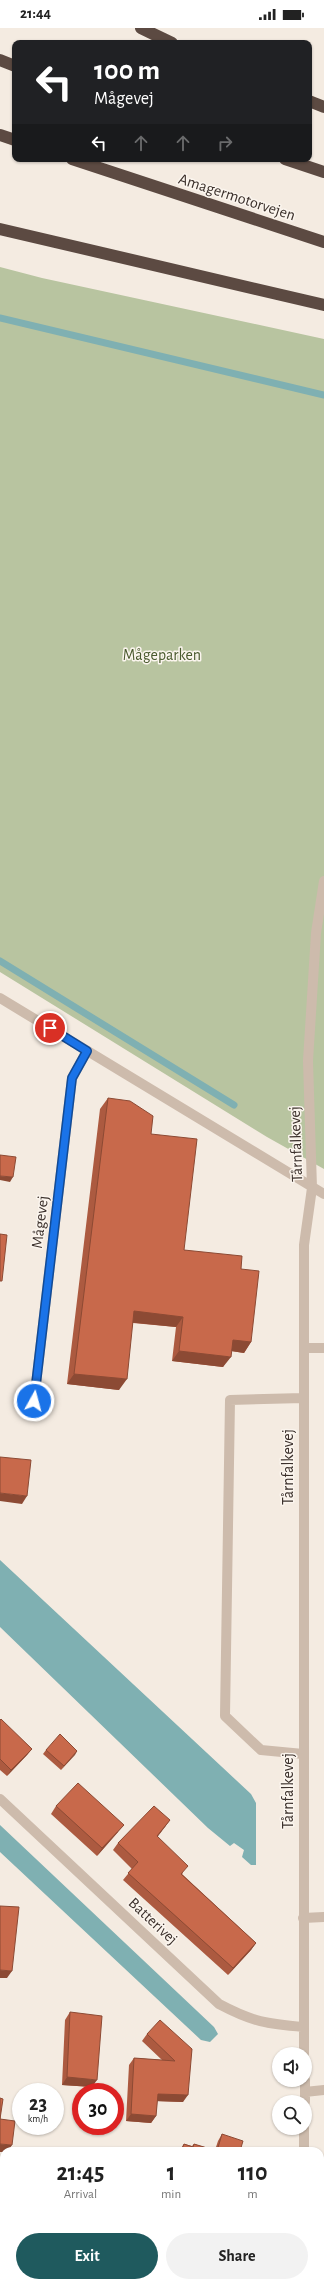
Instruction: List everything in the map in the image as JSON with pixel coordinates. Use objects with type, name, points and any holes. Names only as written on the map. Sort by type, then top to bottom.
[{"type":"highway","points":[[141,28],[166,40]]},
{"type":"highway","points":[[0,60],[12,65]]},
{"type":"highway","points":[[312,102],[324,107]]},
{"type":"highway","points":[[0,135],[12,139]]},
{"type":"highway","name":"Amagermotorvejen","points":[[81,162],[324,242]]},
{"type":"highway","points":[[294,162],[324,172]]},
{"type":"highway","points":[[0,229],[324,306]]},
{"type":"street","name":"Tårnfalkevej","points":[[304,2047],[304,1244],[312,1188],[308,1061],[316,933],[324,881]]},
{"type":"street","points":[[0,998],[324,1194]]},
{"type":"street","name":"Mågevej","points":[[34,1401],[72,1078],[87,1051]]},
{"type":"street","points":[[304,1348],[324,1348]]},
{"type":"street","points":[[303,1398],[230,1400],[225,1716],[261,1750],[303,1754]]},
{"type":"street","name":"Batterivej","points":[[0,1800],[220,2004],[245,2018],[267,2024],[304,2027]]},
{"type":"street","points":[[303,1918],[324,1917]]},
{"type":"street","points":[[310,2095],[324,2090]]},
{"type":"street","points":[[304,2135],[304,2147]]},
{"type":"green space","name":"Mågeparken","points":[[0,267],[42,278],[324,339],[324,1169],[267,1137],[0,972]]},
{"type":"water","points":[[0,1560],[251,1794],[256,1803],[256,1865],[251,1865],[242,1857],[244,1850],[234,1843],[230,1846],[208,1828],[0,1627]]},
{"type":"water","points":[[0,1825],[214,2027],[218,2034],[210,2042],[201,2040],[0,1852]]},
{"type":"building","points":[[108,1098],[130,1101],[153,1116],[151,1134],[197,1139],[184,1250],[242,1256],[241,1269],[259,1271],[251,1342],[233,1340],[231,1357],[179,1351],[183,1317],[134,1311],[127,1379],[74,1374]]},
{"type":"building","points":[[0,1155],[16,1157],[13,1177],[0,1176]]},
{"type":"building","points":[[0,1234],[7,1235],[2,1281],[0,1281]]},
{"type":"building","points":[[0,1457],[31,1460],[27,1496],[0,1493]]},
{"type":"building","points":[[1,1719],[32,1749],[11,1770],[0,1759]]},
{"type":"building","points":[[60,1734],[77,1751],[64,1766],[46,1750]]},
{"type":"building","points":[[78,1783],[124,1825],[102,1848],[56,1806]]},
{"type":"building","points":[[154,1806],[170,1820],[157,1836],[188,1866],[181,1874],[256,1943],[233,1968],[128,1873],[138,1862],[118,1843]]},
{"type":"building","points":[[0,1906],[19,1907],[12,1971],[0,1970]]},
{"type":"building","points":[[70,2012],[102,2016],[97,2080],[67,2077]]},
{"type":"building","points":[[160,2020],[192,2049],[188,2095],[158,2094],[156,2116],[131,2114],[134,2058],[175,2061],[147,2034]]},
{"type":"building","points":[[0,2098],[3,2099],[0,2119]]},
{"type":"building","points":[[0,2119],[12,2121],[12,2135],[13,2135],[12,2145],[0,2144]]},
{"type":"building","points":[[222,2134],[243,2141],[241,2147],[218,2147]]},
{"type":"building","points":[[184,2144],[193,2147],[183,2147]]},
{"type":"building","points":[[194,2144],[204,2147],[193,2147]]},
{"type":"waterway","points":[[0,318],[324,395]]},
{"type":"waterway","points":[[0,961],[234,1105]]},
{"type":"route","points":[[34,1401],[72,1078],[87,1051],[50,1028]]}]
